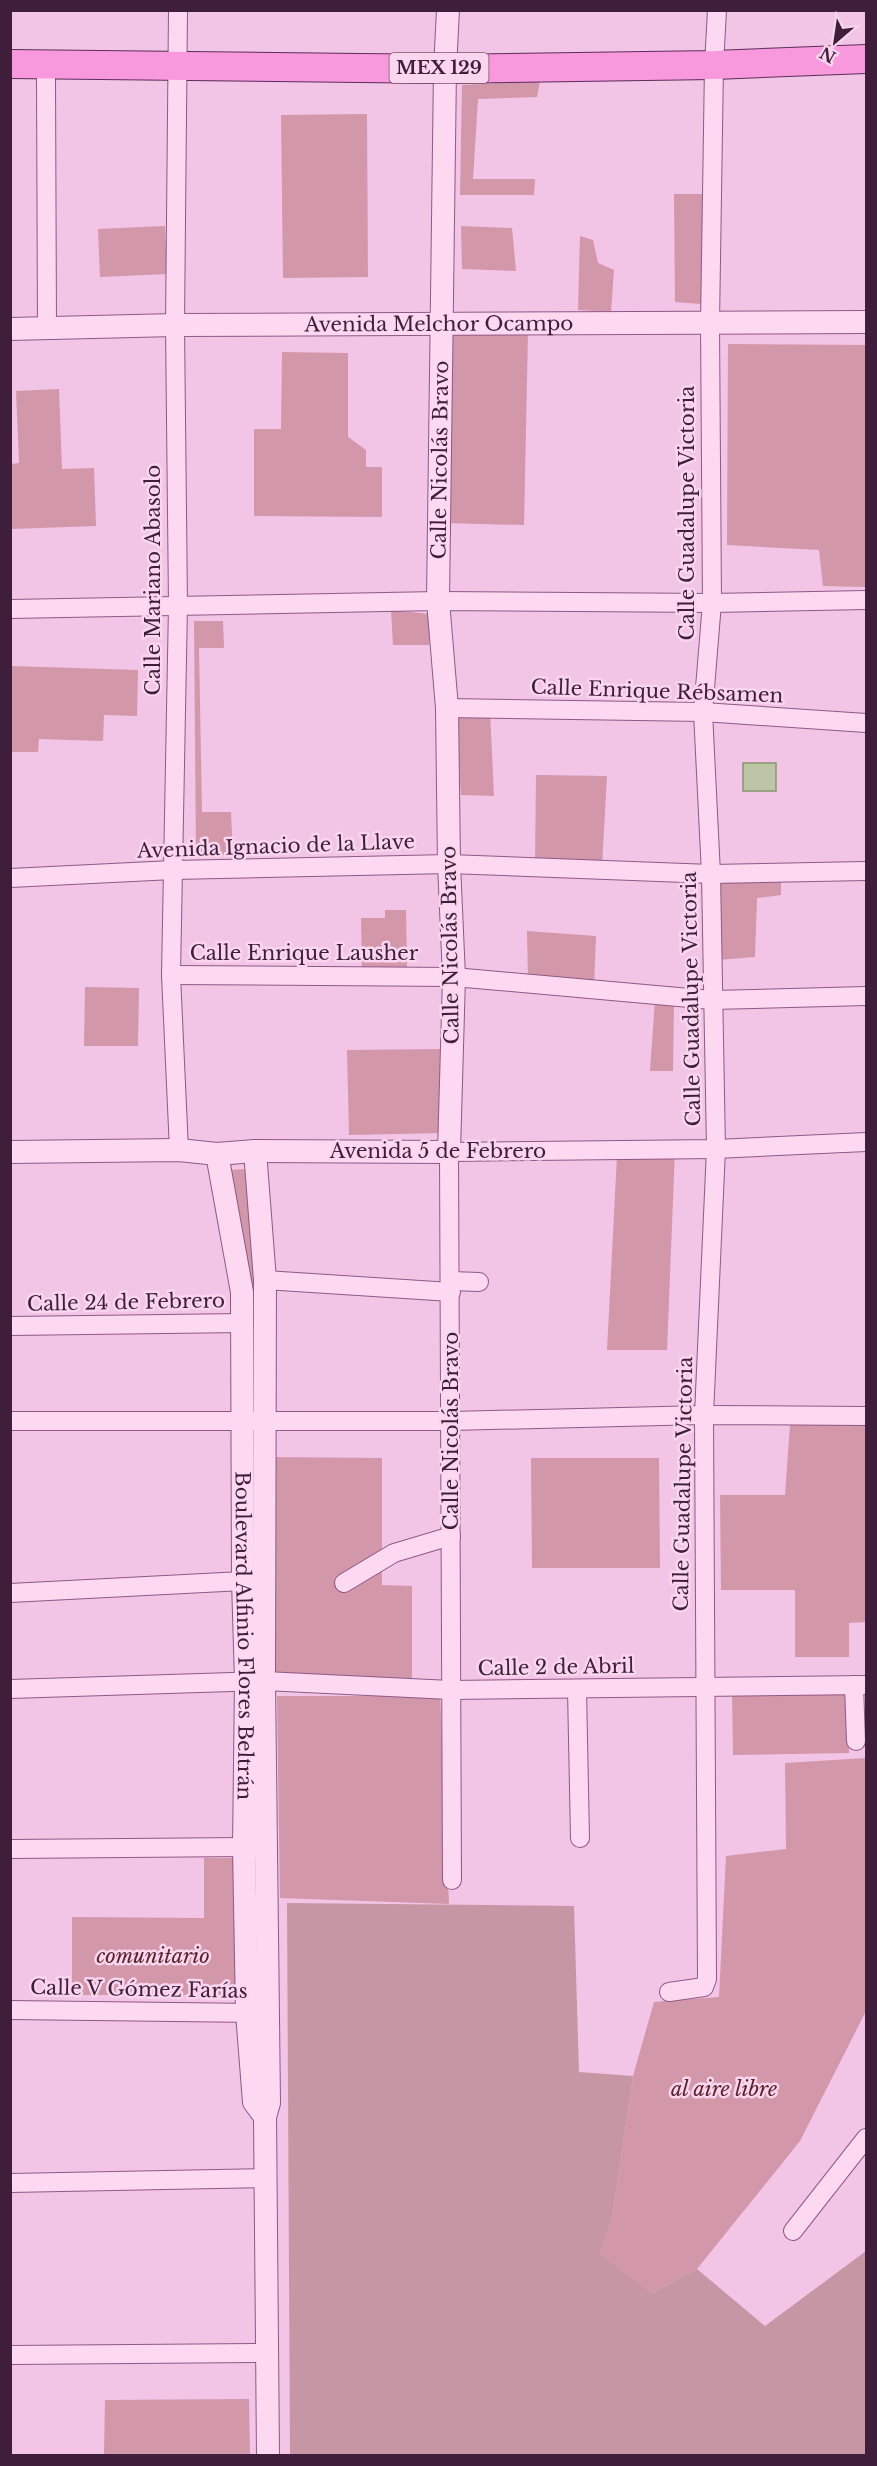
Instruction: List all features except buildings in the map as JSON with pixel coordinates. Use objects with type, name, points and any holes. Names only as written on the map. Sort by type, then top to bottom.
[{"type":"main road","name":"MEX 129","points":[[10,64],[445,69],[714,65],[867,59]]},
{"type":"street","name":"Calle Mariano Abasolo","points":[[178,10],[174,325],[178,605],[171,975],[178,1150]]},
{"type":"street","name":"Calle Nicolás Bravo","points":[[448,10],[445,69],[438,601],[447,708],[449,864],[454,977],[449,1152],[452,1880]]},
{"type":"street","name":"Calle Guadalupe Victoria","points":[[669,1992],[704,1987],[706,1968],[704,1415],[716,1149],[711,874],[703,712],[712,603],[710,324],[717,10]]},
{"type":"street","points":[[42,66],[46,77],[47,329]]},
{"type":"street","name":"Avenida Melchor Ocampo","points":[[10,329],[174,325],[867,322]]},
{"type":"street","points":[[10,609],[438,601],[712,603],[867,600]]},
{"type":"street","name":"Calle Enrique Rébsamen","points":[[447,708],[703,712],[867,723]]},
{"type":"street","name":"Avenida Ignacio de la Llave","points":[[10,878],[173,870],[449,864],[711,874],[867,870]]},
{"type":"street","name":"Calle Enrique Lausher","points":[[171,975],[454,977],[712,1000],[867,996]]},
{"type":"street","name":"Avenida 5 de Febrero","points":[[10,1152],[178,1150],[217,1154],[255,1151],[449,1152],[716,1149],[867,1142]]},
{"type":"street","name":"Boulevard Alfinio Flores Beltrán","points":[[255,1151],[265,1280],[243,1581],[255,1681],[244,1847],[255,1891]]},
{"type":"street","name":"Boulevard Alfinio Flores Beltrán","points":[[217,1154],[242,1292],[253,1420],[257,2013],[254,2102],[265,2117],[268,2456]]},
{"type":"street","points":[[265,1280],[451,1287],[478,1282]]},
{"type":"street","name":"Calle 24 de Febrero","points":[[10,1326],[243,1323]]},
{"type":"street","points":[[10,1421],[451,1421],[704,1415],[867,1416]]},
{"type":"street","points":[[344,1583],[394,1553],[451,1536]]},
{"type":"street","points":[[10,1593],[243,1581]]},
{"type":"street","name":"Calle 2 de Abril","points":[[10,1689],[255,1681],[451,1690],[860,1685]]},
{"type":"street","points":[[856,1741],[860,1685]]},
{"type":"street","points":[[578,1689],[580,1838]]},
{"type":"street","points":[[10,1849],[244,1847]]},
{"type":"street","name":"Calle V Gómez Farías","points":[[10,2010],[257,2013]]},
{"type":"street","points":[[793,2231],[867,2138]]},
{"type":"street","points":[[10,2184],[266,2178]]},
{"type":"street","points":[[10,2355],[267,2353]]},
{"type":"green space","points":[[540,81],[537,97],[478,99],[473,179],[535,179],[534,195],[460,195],[462,85]]},
{"type":"green space","points":[[367,114],[368,277],[283,278],[281,115]]},
{"type":"green space","points":[[674,194],[706,194],[701,304],[675,302]]},
{"type":"green space","points":[[165,226],[167,274],[100,277],[98,229]]},
{"type":"green space","points":[[461,226],[512,228],[516,271],[462,269]]},
{"type":"green space","points":[[580,236],[593,240],[598,263],[614,270],[611,312],[578,310]]},
{"type":"green space","points":[[447,330],[528,332],[524,525],[442,523]]},
{"type":"green space","points":[[728,344],[866,345],[866,587],[823,586],[819,550],[727,545]]},
{"type":"green space","points":[[282,352],[348,353],[348,437],[366,450],[366,467],[382,467],[382,517],[254,516],[254,429],[281,429]]},
{"type":"green space","points":[[59,389],[62,469],[94,468],[96,526],[11,529],[11,464],[19,463],[16,391]]},
{"type":"green space","points":[[391,610],[429,614],[429,645],[393,645]]},
{"type":"green space","points":[[194,621],[223,621],[224,648],[199,648],[202,812],[231,812],[233,854],[196,856]]},
{"type":"green space","points":[[11,666],[138,670],[137,716],[104,715],[103,741],[39,739],[38,752],[12,752],[11,822]]},
{"type":"green space","points":[[456,711],[490,712],[494,796],[461,795]]},
{"type":"green space","points":[[536,775],[607,776],[602,866],[535,862]]},
{"type":"green space","points":[[781,877],[781,895],[757,898],[755,957],[718,960],[721,881]]},
{"type":"green space","points":[[385,910],[406,910],[407,968],[362,970],[361,918],[385,918]]},
{"type":"green space","points":[[527,931],[596,936],[594,986],[528,979]]},
{"type":"green space","points":[[85,987],[139,988],[138,1046],[84,1046]]},
{"type":"green space","points":[[655,1000],[674,1001],[673,1071],[650,1071]]},
{"type":"green space","points":[[440,1049],[442,1133],[349,1135],[347,1050]]},
{"type":"green space","points":[[675,1150],[667,1350],[607,1350],[617,1156]]},
{"type":"green space","points":[[251,1169],[259,1270],[259,1592],[223,1170]]},
{"type":"green space","points":[[866,1424],[866,1622],[849,1623],[849,1657],[795,1657],[795,1590],[721,1590],[720,1495],[785,1495],[790,1425]]},
{"type":"green space","points":[[267,1457],[382,1458],[382,1585],[412,1586],[412,1687],[267,1686]]},
{"type":"green space","points":[[531,1458],[659,1458],[660,1568],[532,1568]]},
{"type":"green space","points":[[848,1690],[849,1753],[733,1755],[732,1692]]},
{"type":"green space","points":[[277,1696],[440,1696],[449,1904],[280,1898]]},
{"type":"green space","name":"al aire libre","points":[[866,1758],[866,2011],[800,2141],[697,2269],[652,2293],[600,2253],[612,2220],[633,2076],[654,2002],[719,1997],[726,1856],[786,1849],[785,1763]]},
{"type":"green space","name":"comunitario","points":[[204,1858],[234,1858],[235,1995],[72,1995],[72,1917],[204,1918]]},
{"type":"green space","points":[[249,2399],[250,2455],[104,2455],[105,2400]]},
{"type":"shaded area","points":[[743,763],[776,763],[776,791],[743,791]]},
{"type":"shaded area","points":[[287,1903],[574,1906],[579,2072],[633,2076],[612,2220],[600,2253],[652,2293],[697,2269],[765,2326],[866,2251],[866,2455],[290,2455]]}]
